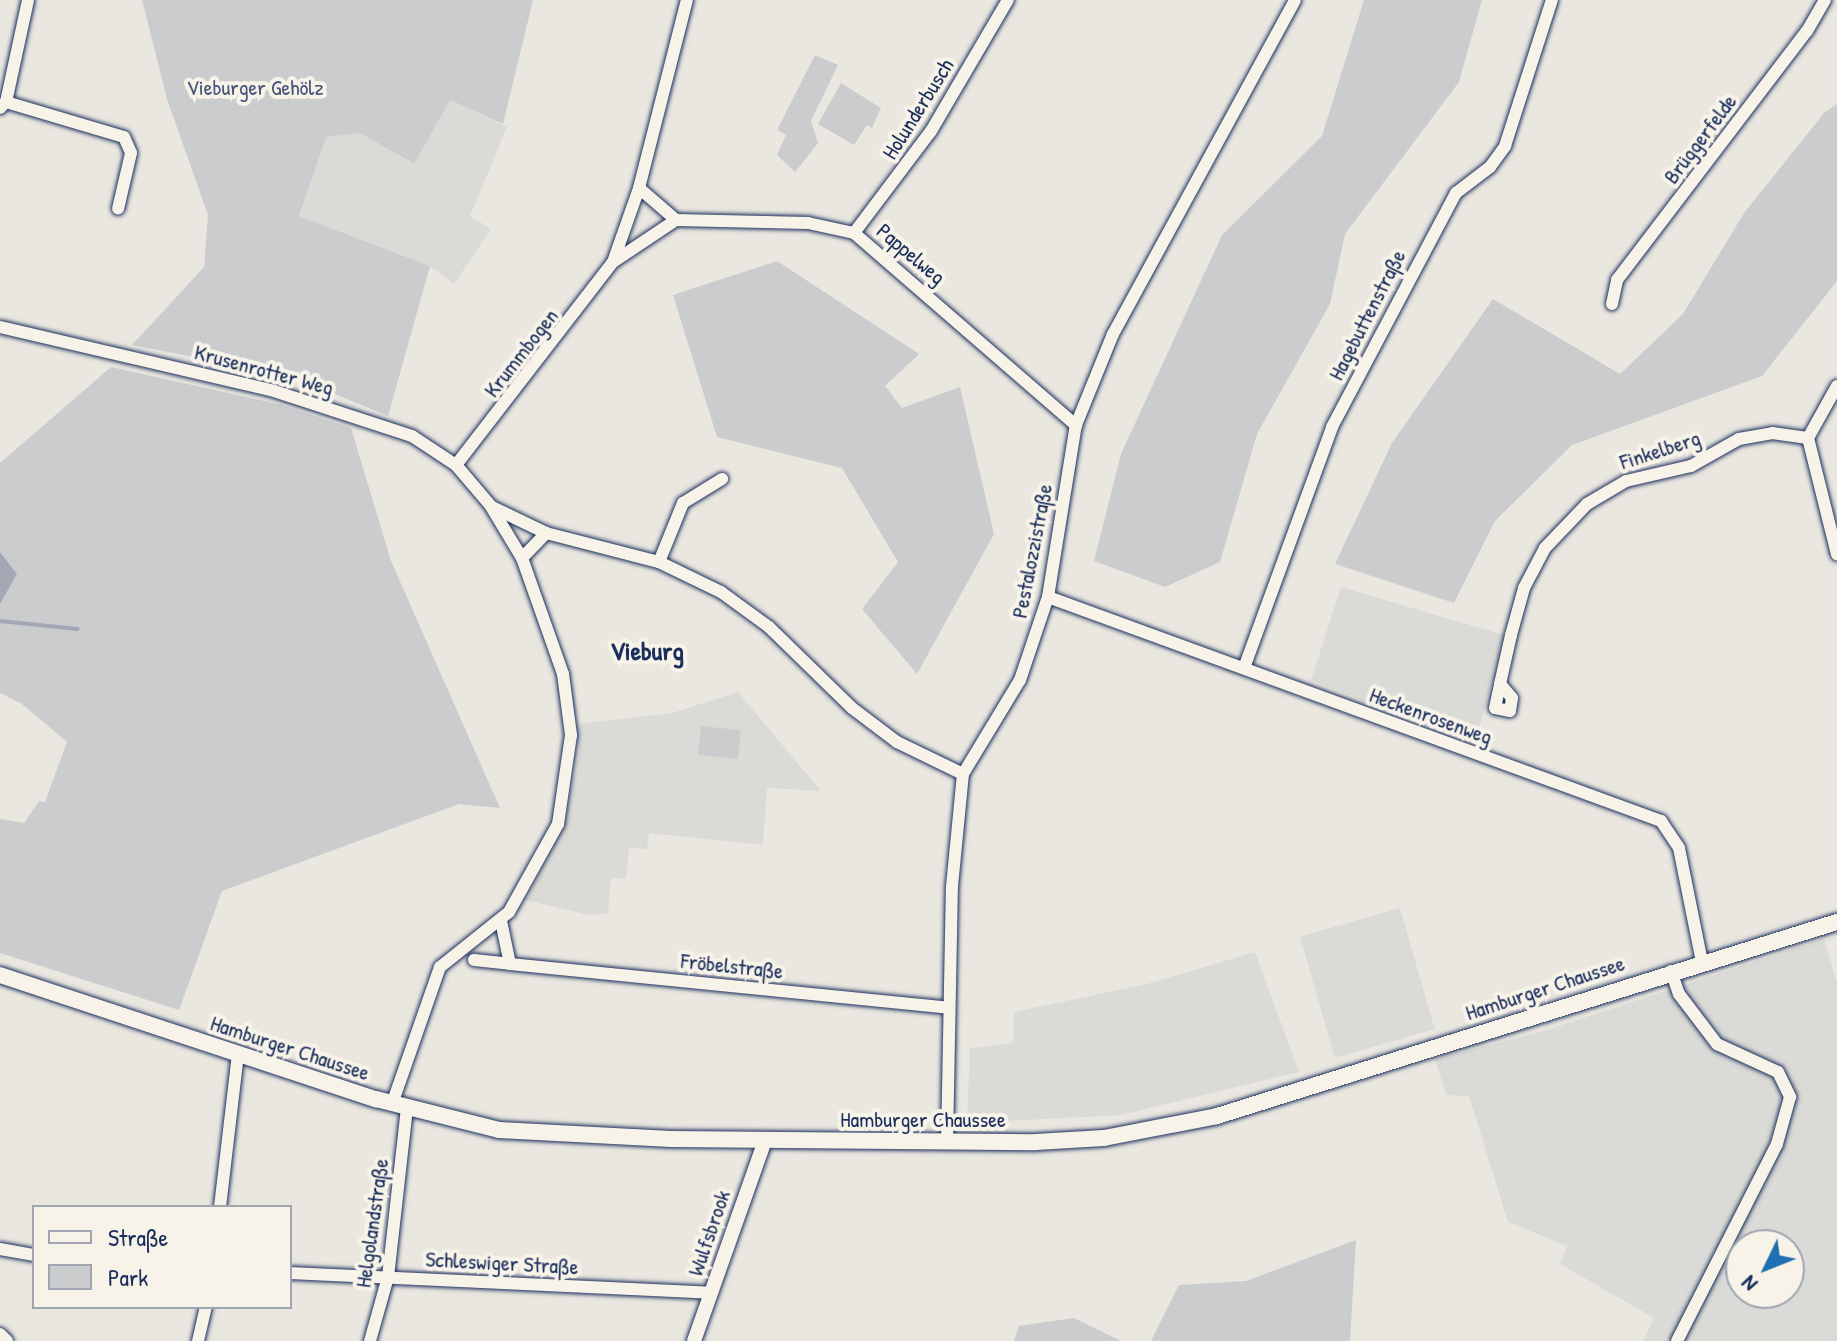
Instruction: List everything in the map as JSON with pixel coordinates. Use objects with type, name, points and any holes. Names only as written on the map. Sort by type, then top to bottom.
[{"type":"main road","name":"Hamburger Chaussee","points":[[0,975],[400,1106],[526,1133],[947,1143],[1104,1138],[1217,1116],[1671,971],[1837,922]]},
{"type":"street","points":[[28,0],[3,105],[124,137],[131,153],[118,209]]},
{"type":"street","name":"Krummbogen","points":[[456,465],[613,262],[639,188],[687,0]]},
{"type":"street","name":"Holunderbusch","points":[[854,233],[931,131],[1008,0]]},
{"type":"street","name":"Pestalozzistraße","points":[[947,1143],[952,886],[963,774],[1020,680],[1048,597],[1076,425],[1113,334],[1295,0]]},
{"type":"street","name":"Hagebuttenstraße","points":[[1244,668],[1332,427],[1456,193],[1490,167],[1505,146],[1552,0]]},
{"type":"street","name":"Brüggerfelde","points":[[1612,304],[1617,280],[1807,31],[1825,0]]},
{"type":"street","points":[[639,188],[676,220]]},
{"type":"street","name":"Krummbogen","points":[[613,262],[676,220]]},
{"type":"street","name":"Pappelweg","points":[[676,220],[808,223],[854,233],[1076,425]]},
{"type":"street","name":"Krusenrotter Weg","points":[[0,327],[274,391],[412,436],[456,465],[490,505],[522,558],[563,674],[571,735],[558,824],[501,921]]},
{"type":"street","points":[[1837,386],[1808,438],[1837,554]]},
{"type":"street","name":"Finkelberg","points":[[1500,684],[1530,574],[1559,530],[1587,504],[1626,481],[1691,466],[1739,439],[1772,433],[1808,438]]},
{"type":"street","points":[[659,562],[683,503],[722,479]]},
{"type":"street","name":"Krusenrotter Weg","points":[[490,505],[546,533],[659,562],[721,592],[769,627],[852,708],[897,742],[963,774]]},
{"type":"street","points":[[522,558],[546,533]]},
{"type":"street","name":"Heckenrosenweg","points":[[1048,597],[1661,821],[1679,848],[1702,962]]},
{"type":"street","points":[[501,921],[510,964]]},
{"type":"street","name":"Helgolandstraße","points":[[370,1341],[388,1277],[400,1106],[440,967],[501,921]]},
{"type":"street","name":"Fröbelstraße","points":[[474,960],[949,1008]]},
{"type":"street","points":[[1671,971],[1679,994],[1717,1044],[1778,1072],[1790,1097],[1777,1144],[1677,1341]]},
{"type":"street","points":[[220,1205],[238,1054]]},
{"type":"street","name":"Wulfsbrook","points":[[694,1341],[765,1140]]},
{"type":"street","points":[[0,1249],[32,1255]]},
{"type":"street","name":"Schleswiger Straße","points":[[292,1273],[711,1293]]},
{"type":"street","points":[[198,1341],[206,1309]]},
{"type":"street","points":[[0,1334],[7,1341]]},
{"type":"shaded area","points":[[448,99],[507,127],[470,216],[491,229],[454,284],[430,266],[299,216],[326,136],[360,133],[413,164]]},
{"type":"shaded area","points":[[0,552],[17,574],[0,604]]},
{"type":"shaded area","points":[[1341,587],[1504,635],[1475,744],[1311,680]]},
{"type":"shaded area","points":[[738,692],[821,791],[767,788],[763,845],[649,833],[647,849],[629,847],[626,879],[611,878],[608,913],[588,915],[526,900],[565,825],[579,751],[577,724],[672,713]]},
{"type":"shaded area","points":[[1400,908],[1435,1029],[1335,1058],[1300,937]]},
{"type":"shaded area","points":[[1824,939],[1837,983],[1837,1341],[1643,1341],[1654,1318],[1560,1264],[1567,1246],[1508,1222],[1469,1096],[1446,1095],[1435,1059],[1544,1031]]},
{"type":"shaded area","points":[[1255,952],[1299,1072],[1121,1115],[967,1123],[970,1048],[1013,1043],[1014,1012],[1147,984]]},
{"type":"green space","name":"Vieburger Gehölz","points":[[142,0],[533,0],[503,124],[450,100],[414,164],[360,133],[326,137],[299,216],[430,266],[388,416],[291,376],[132,345],[204,267],[208,215],[167,99]]},
{"type":"green space","points":[[1364,0],[1482,0],[1459,82],[1345,234],[1330,304],[1257,434],[1220,562],[1165,587],[1094,561],[1121,454],[1222,235],[1322,136]]},
{"type":"green space","points":[[815,55],[838,65],[811,121],[818,143],[795,172],[777,155],[786,135],[777,130]]},
{"type":"green space","points":[[841,83],[881,108],[872,128],[867,125],[854,145],[818,124]]},
{"type":"green space","points":[[1837,104],[1837,281],[1762,376],[1572,445],[1495,521],[1454,603],[1335,564],[1392,443],[1493,299],[1620,374],[1683,314],[1744,213],[1825,112]]},
{"type":"green space","points":[[777,261],[919,354],[885,386],[902,408],[960,387],[994,534],[917,674],[862,609],[898,562],[842,468],[717,437],[673,295]]},
{"type":"green space","points":[[111,367],[282,405],[351,428],[391,561],[500,808],[459,804],[222,891],[179,1010],[0,953],[0,819],[24,823],[39,801],[45,802],[67,742],[22,704],[0,693],[0,604],[17,574],[0,552],[0,463]]},
{"type":"green space","points":[[701,726],[741,730],[738,759],[698,755]]},
{"type":"green space","points":[[1356,1240],[1350,1341],[1151,1341],[1179,1285],[1246,1281]]},
{"type":"green space","points":[[1074,1318],[1121,1341],[1014,1341],[1019,1326]]},
{"type":"waterway","points":[[0,621],[78,629]]},
{"type":"district","name":"Vieburg","points":[[647,651]]}]
